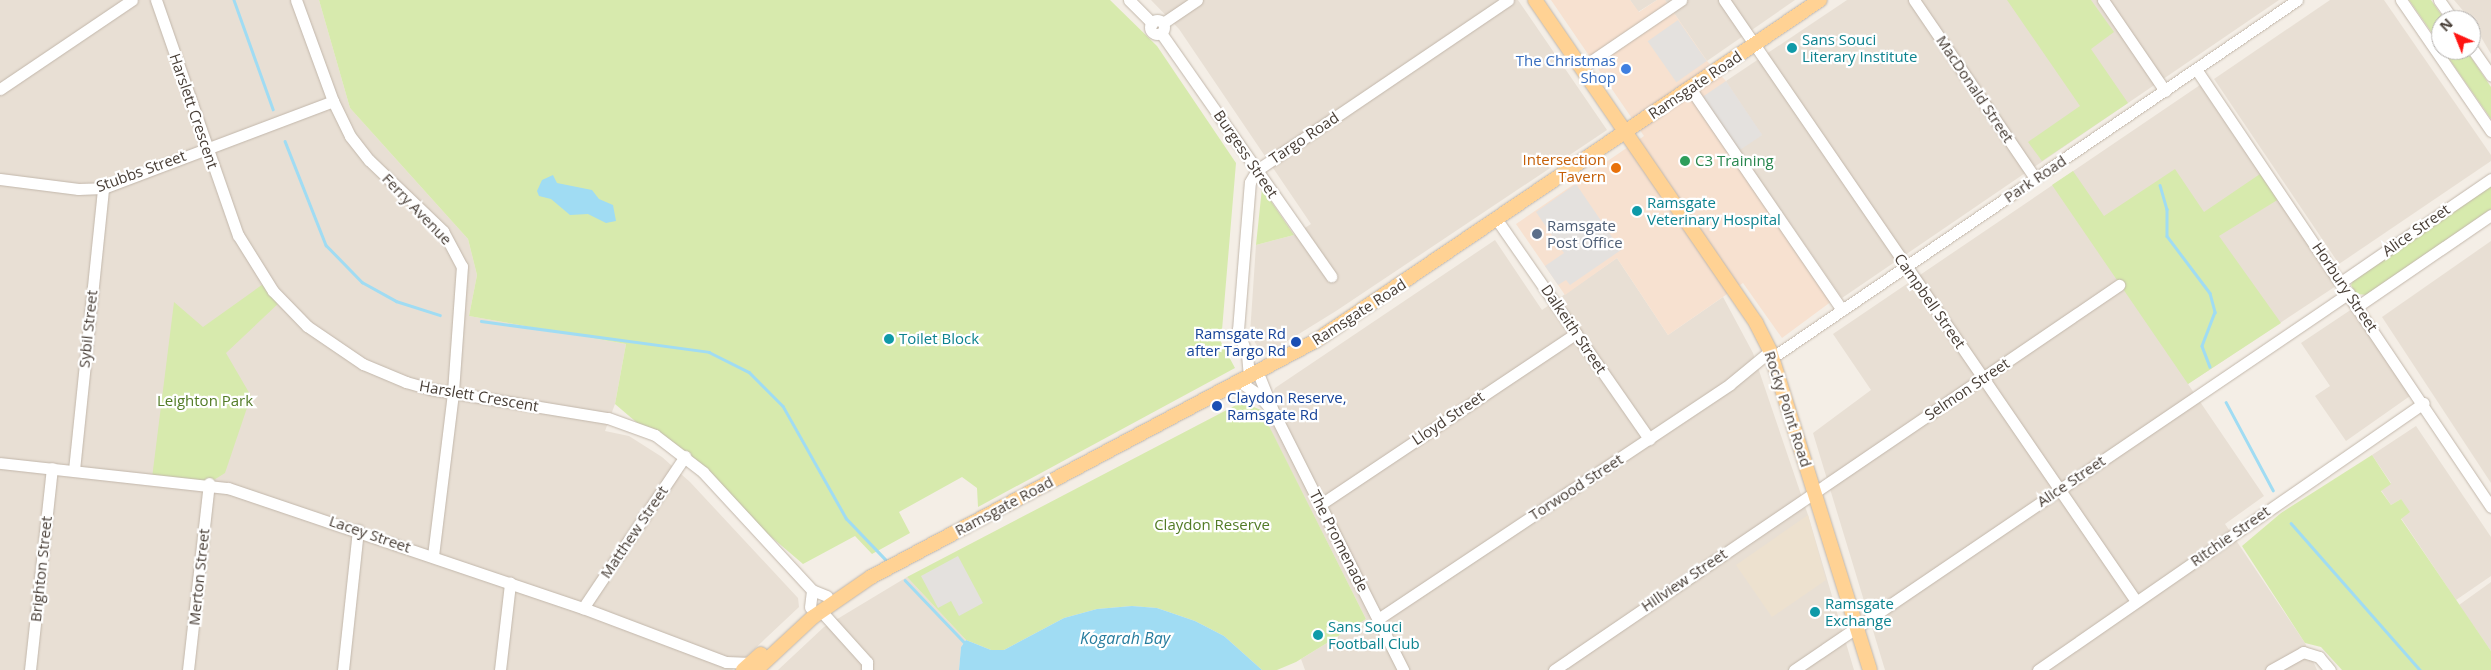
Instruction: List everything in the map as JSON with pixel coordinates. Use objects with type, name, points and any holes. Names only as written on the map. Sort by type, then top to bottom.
[{"type":"main road","name":"Rocky Point Road","points":[[1535,0],[1756,323],[1772,354],[1870,670]]},
{"type":"main road","name":"Ramsgate Road","points":[[815,609],[884,570],[1253,375],[1343,324],[1820,0]]},
{"type":"main road","name":"Ramsgate Road","points":[[750,668],[827,596],[871,577]]},
{"type":"street","points":[[0,89],[132,0]]},
{"type":"street","name":"Harslett Crescent","points":[[156,0],[238,235],[266,282],[292,312],[323,339],[363,364],[406,382],[453,393],[608,418],[655,435],[685,456],[812,590],[827,596]]},
{"type":"street","name":"Ferry Avenue","points":[[296,0],[333,101],[358,147],[443,231],[458,253],[463,280],[453,393],[433,556]]},
{"type":"street","name":"Burgess Street","points":[[1128,0],[1159,26],[1330,276]]},
{"type":"street","points":[[1159,26],[1197,0]]},
{"type":"street","name":"Targo Road","points":[[1253,375],[1238,330],[1250,182],[1257,170],[1508,0]]},
{"type":"street","points":[[1581,68],[1681,0]]},
{"type":"street","name":"Campbell Street","points":[[1724,0],[2136,601]]},
{"type":"street","name":"MacDonald Street","points":[[1914,0],[2036,178]]},
{"type":"street","points":[[2102,0],[2165,91]]},
{"type":"street","points":[[2401,0],[2491,131]]},
{"type":"street","name":"Park Road","points":[[1772,354],[1842,310],[2294,1]]},
{"type":"street","points":[[2480,60],[2491,76]]},
{"type":"street","name":"Horbury Street","points":[[2196,69],[2358,306],[2491,508]]},
{"type":"street","points":[[1690,88],[1842,310]]},
{"type":"street","name":"Stubbs Street","points":[[0,179],[78,189],[102,188],[333,101]]},
{"type":"street","name":"Alice Street","points":[[2341,282],[2491,179]]},
{"type":"street","name":"Sybil Street","points":[[74,470],[102,188]]},
{"type":"street","name":"Alice Street","points":[[2358,306],[2491,215]]},
{"type":"street","name":"Dalkeith Street","points":[[1497,220],[1649,439]]},
{"type":"street","name":"Selmon Street","points":[[1815,493],[2119,285]]},
{"type":"street","name":"Alice Street","points":[[1794,670],[2349,293]]},
{"type":"street","name":"Lloyd Street","points":[[1321,504],[1576,333]]},
{"type":"street","name":"Torwood Street","points":[[1378,619],[1649,439],[1772,354]]},
{"type":"street","points":[[1247,355],[1253,375]]},
{"type":"street","name":"The Promenade","points":[[1253,375],[1321,504],[1402,670]]},
{"type":"street","name":"The Promenade","points":[[1253,375],[1259,395],[1274,414]]},
{"type":"street","name":"Ritchie Street","points":[[2038,670],[2423,403]]},
{"type":"street","name":"Matthew Street","points":[[583,608],[685,456]]},
{"type":"street","name":"Lacey Street","points":[[0,463],[209,483],[358,530],[583,608],[728,666],[750,668]]},
{"type":"street","name":"Brighton Street","points":[[30,670],[52,468]]},
{"type":"street","name":"Merton Street","points":[[188,670],[209,483]]},
{"type":"street","name":"Hillview Street","points":[[1554,670],[1815,493]]},
{"type":"street","points":[[343,670],[358,530]]},
{"type":"street","points":[[500,670],[510,583]]},
{"type":"street","points":[[812,590],[815,609],[867,662],[867,670]]},
{"type":"street","points":[[2271,670],[2302,652],[2319,657],[2330,670]]},
{"type":"shaded area","points":[[0,0],[319,0],[350,108],[468,239],[477,275],[469,316],[626,344],[615,404],[605,431],[629,436],[662,457],[690,482],[798,598],[799,607],[732,670],[0,670]]},
{"type":"shaded area","points":[[1151,0],[1518,0],[1607,130],[1336,311],[1263,356],[1250,334],[1256,245],[1294,235],[1311,224],[1179,29]]},
{"type":"shaded area","points":[[1551,0],[1630,0],[1639,12],[1657,0],[1665,0],[1707,61],[1726,81],[1762,135],[1731,155],[1832,301],[1782,338],[1743,283],[1668,335],[1617,258],[1565,295],[1516,224],[1644,136]]},
{"type":"shaded area","points":[[1630,0],[1657,0],[1638,12]]},
{"type":"shaded area","points":[[1665,0],[1795,0],[1707,61]]},
{"type":"shaded area","points":[[1847,0],[2279,0],[1842,298],[1739,150],[1726,81]]},
{"type":"shaded area","points":[[2330,0],[2384,0],[2491,155],[2491,161],[2339,264],[2214,79]]},
{"type":"shaded area","points":[[2454,0],[2491,0],[2491,54],[2481,37],[2481,10],[2462,10]]},
{"type":"shaded area","points":[[1678,20],[1707,61],[1676,82],[1648,41]]},
{"type":"shaded area","points":[[1726,81],[1762,135],[1732,156],[1695,102]]},
{"type":"shaded area","points":[[2200,85],[2336,286],[2188,384],[2264,496],[2225,524],[2305,643],[2317,670],[1885,670],[1813,433],[1871,390],[1833,334]]},
{"type":"shaded area","points":[[1576,184],[1621,250],[1570,285],[1566,280],[1558,285],[1545,266],[1564,253],[1536,212]]},
{"type":"shaded area","points":[[1495,240],[1542,310],[1617,258],[1668,335],[1723,297],[1753,353],[1808,515],[1854,670],[1305,670],[1301,659],[1366,619],[1263,415],[1275,388]]},
{"type":"shaded area","points":[[2491,241],[2491,483],[2382,317]]},
{"type":"shaded area","points":[[2352,309],[2410,396],[2346,441],[2315,396],[2330,386],[2301,343]]},
{"type":"shaded area","points":[[2416,426],[2491,537],[2491,576],[2456,600],[2401,518],[2401,499],[2391,505],[2381,490],[2391,483],[2372,455]]},
{"type":"shaded area","points":[[1808,515],[1826,580],[1772,617],[1736,565]]},
{"type":"shaded area","points":[[958,556],[983,603],[959,616],[951,601],[938,608],[921,576]]},
{"type":"shaded area","points":[[907,577],[966,640],[961,647],[959,670],[778,670],[824,627]]},
{"type":"shaded area","points":[[2491,582],[2491,651],[2459,605]]},
{"type":"green space","points":[[319,0],[1110,0],[1157,46],[1236,163],[1221,342],[1235,368],[978,507],[977,488],[962,477],[899,512],[910,533],[872,554],[855,536],[803,564],[615,404],[626,344],[469,316],[477,275],[468,239],[350,108]]},
{"type":"green space","points":[[2007,0],[2091,0],[2114,32],[2091,49],[2128,103],[2042,161],[2028,142],[2080,106]]},
{"type":"green space","points":[[2409,0],[2431,0],[2438,10],[2431,10],[2431,32]]},
{"type":"green space","points":[[2450,60],[2473,60],[2491,87],[2491,119]]},
{"type":"green space","points":[[2175,169],[2204,212],[2260,174],[2279,199],[2219,236],[2281,323],[2188,384],[2052,185],[2073,171],[2104,216]]},
{"type":"green space","points":[[2491,185],[2491,209],[2368,295],[2356,294],[2351,285],[2354,279]]},
{"type":"green space","points":[[1262,188],[1294,235],[1256,245]]},
{"type":"green space","name":"Leighton Park","points":[[266,282],[281,301],[226,353],[251,396],[225,473],[209,483],[152,478],[174,302],[203,327]]},
{"type":"green space","name":"Claydon Reserve","points":[[1242,402],[1261,410],[1366,619],[1296,662],[1277,670],[1262,670],[1224,636],[1195,621],[1157,608],[1132,606],[1097,609],[1064,618],[1004,650],[991,650],[966,640],[907,577]]},
{"type":"green space","points":[[2372,455],[2391,484],[2381,491],[2391,505],[2401,499],[2410,512],[2401,519],[2491,651],[2491,670],[2342,670],[2321,647],[2305,643],[2242,546],[2281,513]]},
{"type":"water","points":[[553,175],[557,183],[592,190],[599,199],[613,205],[616,221],[606,223],[588,214],[570,215],[551,199],[539,196],[537,191],[542,180]]},
{"type":"water","name":"Kogarah Bay","points":[[1132,606],[1157,608],[1195,621],[1224,636],[1262,670],[959,670],[961,647],[966,640],[991,650],[1004,650],[1064,618],[1097,609]]},
{"type":"waterway","points":[[234,0],[273,109]]},
{"type":"waterway","points":[[285,141],[326,245],[362,282],[396,301],[440,315]]},
{"type":"waterway","points":[[2160,185],[2167,209],[2167,236],[2210,293],[2215,312],[2202,346],[2210,367]]},
{"type":"waterway","points":[[481,321],[709,352],[749,372],[783,406],[846,518],[889,563]]},
{"type":"waterway","points":[[2226,402],[2273,490]]},
{"type":"waterway","points":[[2291,523],[2420,670]]},
{"type":"waterway","points":[[905,580],[964,642]]},
{"type":"place","name":"Sans Souci Literary Institute","points":[[1792,48]]},
{"type":"place","name":"The Christmas Shop","points":[[1626,69]]},
{"type":"place","name":"C3 Training","points":[[1685,161]]},
{"type":"place","name":"Intersection Tavern","points":[[1616,168]]},
{"type":"place","name":"Ramsgate Veterinary Hospital","points":[[1637,211]]},
{"type":"place","name":"Ramsgate Post Office","points":[[1537,234]]},
{"type":"place","name":"Toilet Block","points":[[889,339]]},
{"type":"place","name":"Ramsgate Rd after Targo Rd","points":[[1296,342]]},
{"type":"place","name":"Claydon Reserve, Ramsgate Rd","points":[[1217,406]]},
{"type":"place","name":"Ramsgate Exchange","points":[[1815,612]]},
{"type":"place","name":"Sans Souci Football Club","points":[[1318,635]]}]
